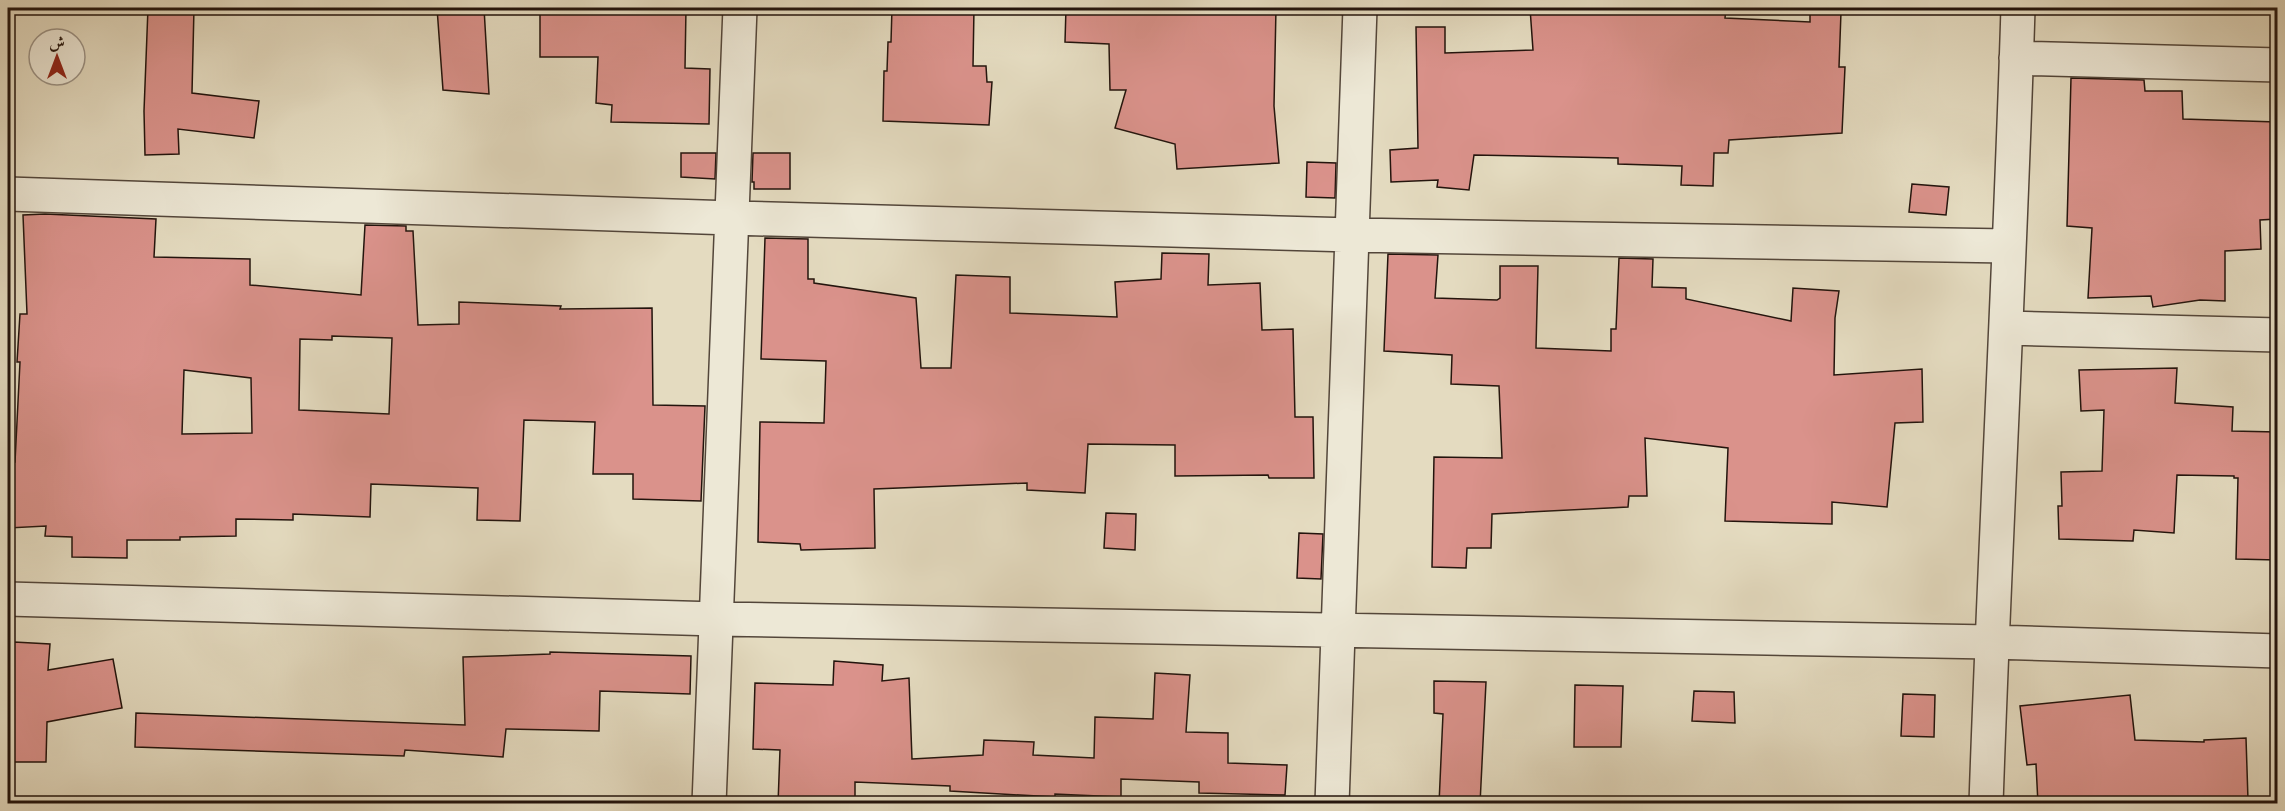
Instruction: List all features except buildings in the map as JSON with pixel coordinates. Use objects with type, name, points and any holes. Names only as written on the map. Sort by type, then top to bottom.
[{"type":"street","points":[[710,804],[740,8]]},
{"type":"street","points":[[1332,804],[1360,8]]},
{"type":"street","points":[[1986,804],[1991,642],[2007,328],[2008,246],[2018,8]]},
{"type":"street","points":[[2016,58],[2277,65]]},
{"type":"street","points":[[8,194],[732,218],[1352,235],[2008,246]]},
{"type":"street","points":[[2007,328],[2277,335]]},
{"type":"street","points":[[8,599],[717,619],[1991,642],[2277,651]]}]
